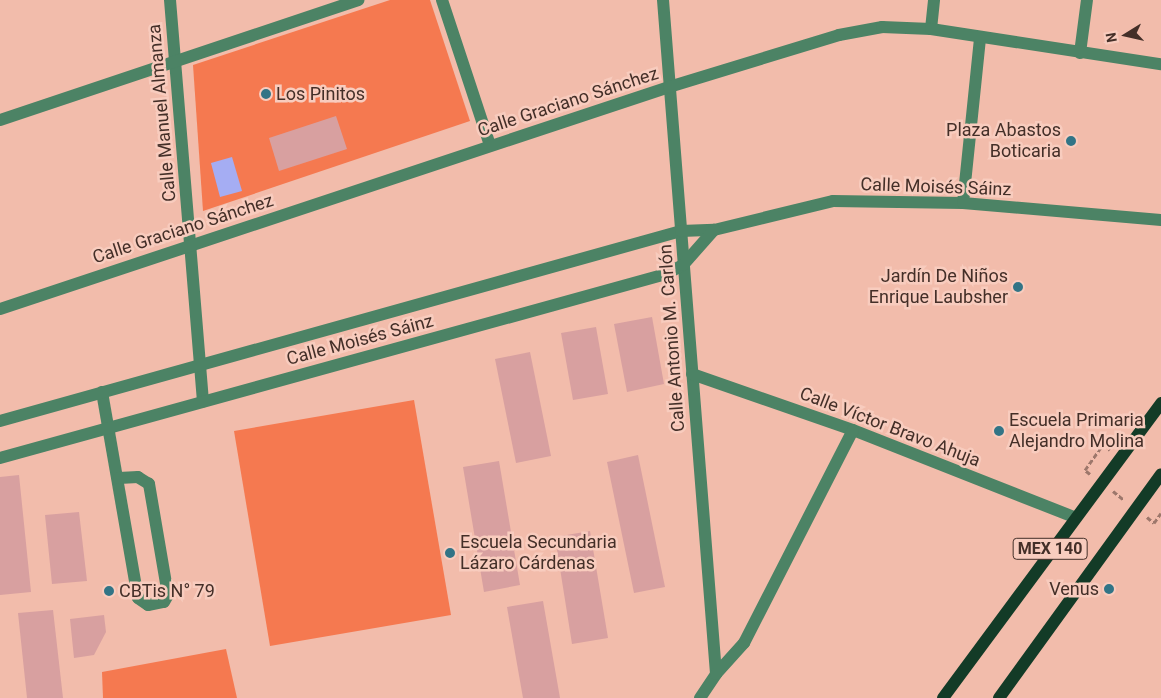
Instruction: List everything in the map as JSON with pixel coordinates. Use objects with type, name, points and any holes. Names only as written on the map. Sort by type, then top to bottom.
[{"type":"main road","name":"MEX 140","points":[[943,698],[1074,517],[1161,403]]},
{"type":"main road","name":"MEX 140","points":[[999,698],[1161,474]]},
{"type":"street","name":"Calle Manuel Almanza","points":[[170,0],[174,62],[192,245],[202,402]]},
{"type":"street","points":[[0,120],[358,0]]},
{"type":"street","points":[[442,0],[490,146]]},
{"type":"street","name":"Calle Antonio M. Carlón","points":[[662,0],[716,674]]},
{"type":"street","points":[[931,29],[934,0]]},
{"type":"street","points":[[1080,52],[1087,0]]},
{"type":"street","name":"Calle Graciano Sánchez","points":[[0,308],[669,87],[839,34],[882,27],[931,29],[980,39],[1161,64]]},
{"type":"street","points":[[963,203],[980,39]]},
{"type":"street","name":"Calle Moisés Sáinz","points":[[0,422],[201,363],[681,231],[714,230],[833,202],[963,203],[1161,220]]},
{"type":"street","name":"Calle Moisés Sáinz","points":[[0,458],[666,274],[683,265],[714,230]]},
{"type":"street","name":"Calle Víctor Bravo Ahuja","points":[[692,374],[853,430],[1074,517]]},
{"type":"street","points":[[102,392],[110,428],[118,478],[138,598],[148,605],[164,602],[168,595],[150,484],[138,477],[118,478]]},
{"type":"street","points":[[700,698],[716,674],[744,643],[853,430]]},
{"type":"path","points":[[1085,470],[1093,476]]},
{"type":"path","points":[[1108,488],[1131,506]]},
{"type":"path","points":[[1139,511],[1154,523],[1161,513]]},
{"type":"shaded area","points":[[390,0],[430,0],[470,121],[203,211],[193,65]]},
{"type":"shaded area","points":[[414,400],[451,615],[270,646],[234,431]]},
{"type":"shaded area","points":[[226,649],[237,698],[103,698],[102,672]]},
{"type":"water","points":[[232,157],[242,191],[220,197],[211,163]]},
{"type":"building","points":[[336,116],[347,149],[279,171],[269,138]]},
{"type":"building","points":[[652,317],[664,384],[627,392],[614,324]]},
{"type":"building","points":[[596,327],[608,394],[573,400],[561,333]]},
{"type":"building","points":[[530,352],[551,456],[516,463],[495,359]]},
{"type":"building","points":[[638,455],[665,587],[634,593],[607,462]]},
{"type":"building","points":[[499,461],[520,585],[484,592],[463,467]]},
{"type":"building","points":[[19,475],[31,592],[0,595],[0,477]]},
{"type":"building","points":[[79,512],[87,581],[52,584],[45,515]]},
{"type":"building","points":[[590,531],[608,638],[572,644],[555,537]]},
{"type":"building","points":[[543,601],[560,698],[523,698],[507,607]]},
{"type":"building","points":[[53,610],[63,698],[27,698],[18,613]]},
{"type":"building","points":[[104,615],[106,632],[94,655],[74,658],[70,619]]},
{"type":"place","name":"Los Pinitos","points":[[266,94]]},
{"type":"place","name":"Plaza Abastos Boticaria","points":[[1071,141]]},
{"type":"place","name":"Jardín De Niños Enrique Laubsher","points":[[1018,287]]},
{"type":"place","name":"Escuela Primaria Alejandro Molina","points":[[999,431]]},
{"type":"place","name":"Escuela Secundaria Lázaro Cárdenas","points":[[450,553]]},
{"type":"place","name":"Venus","points":[[1109,589]]},
{"type":"place","name":"CBTis N° 79","points":[[109,591]]}]
